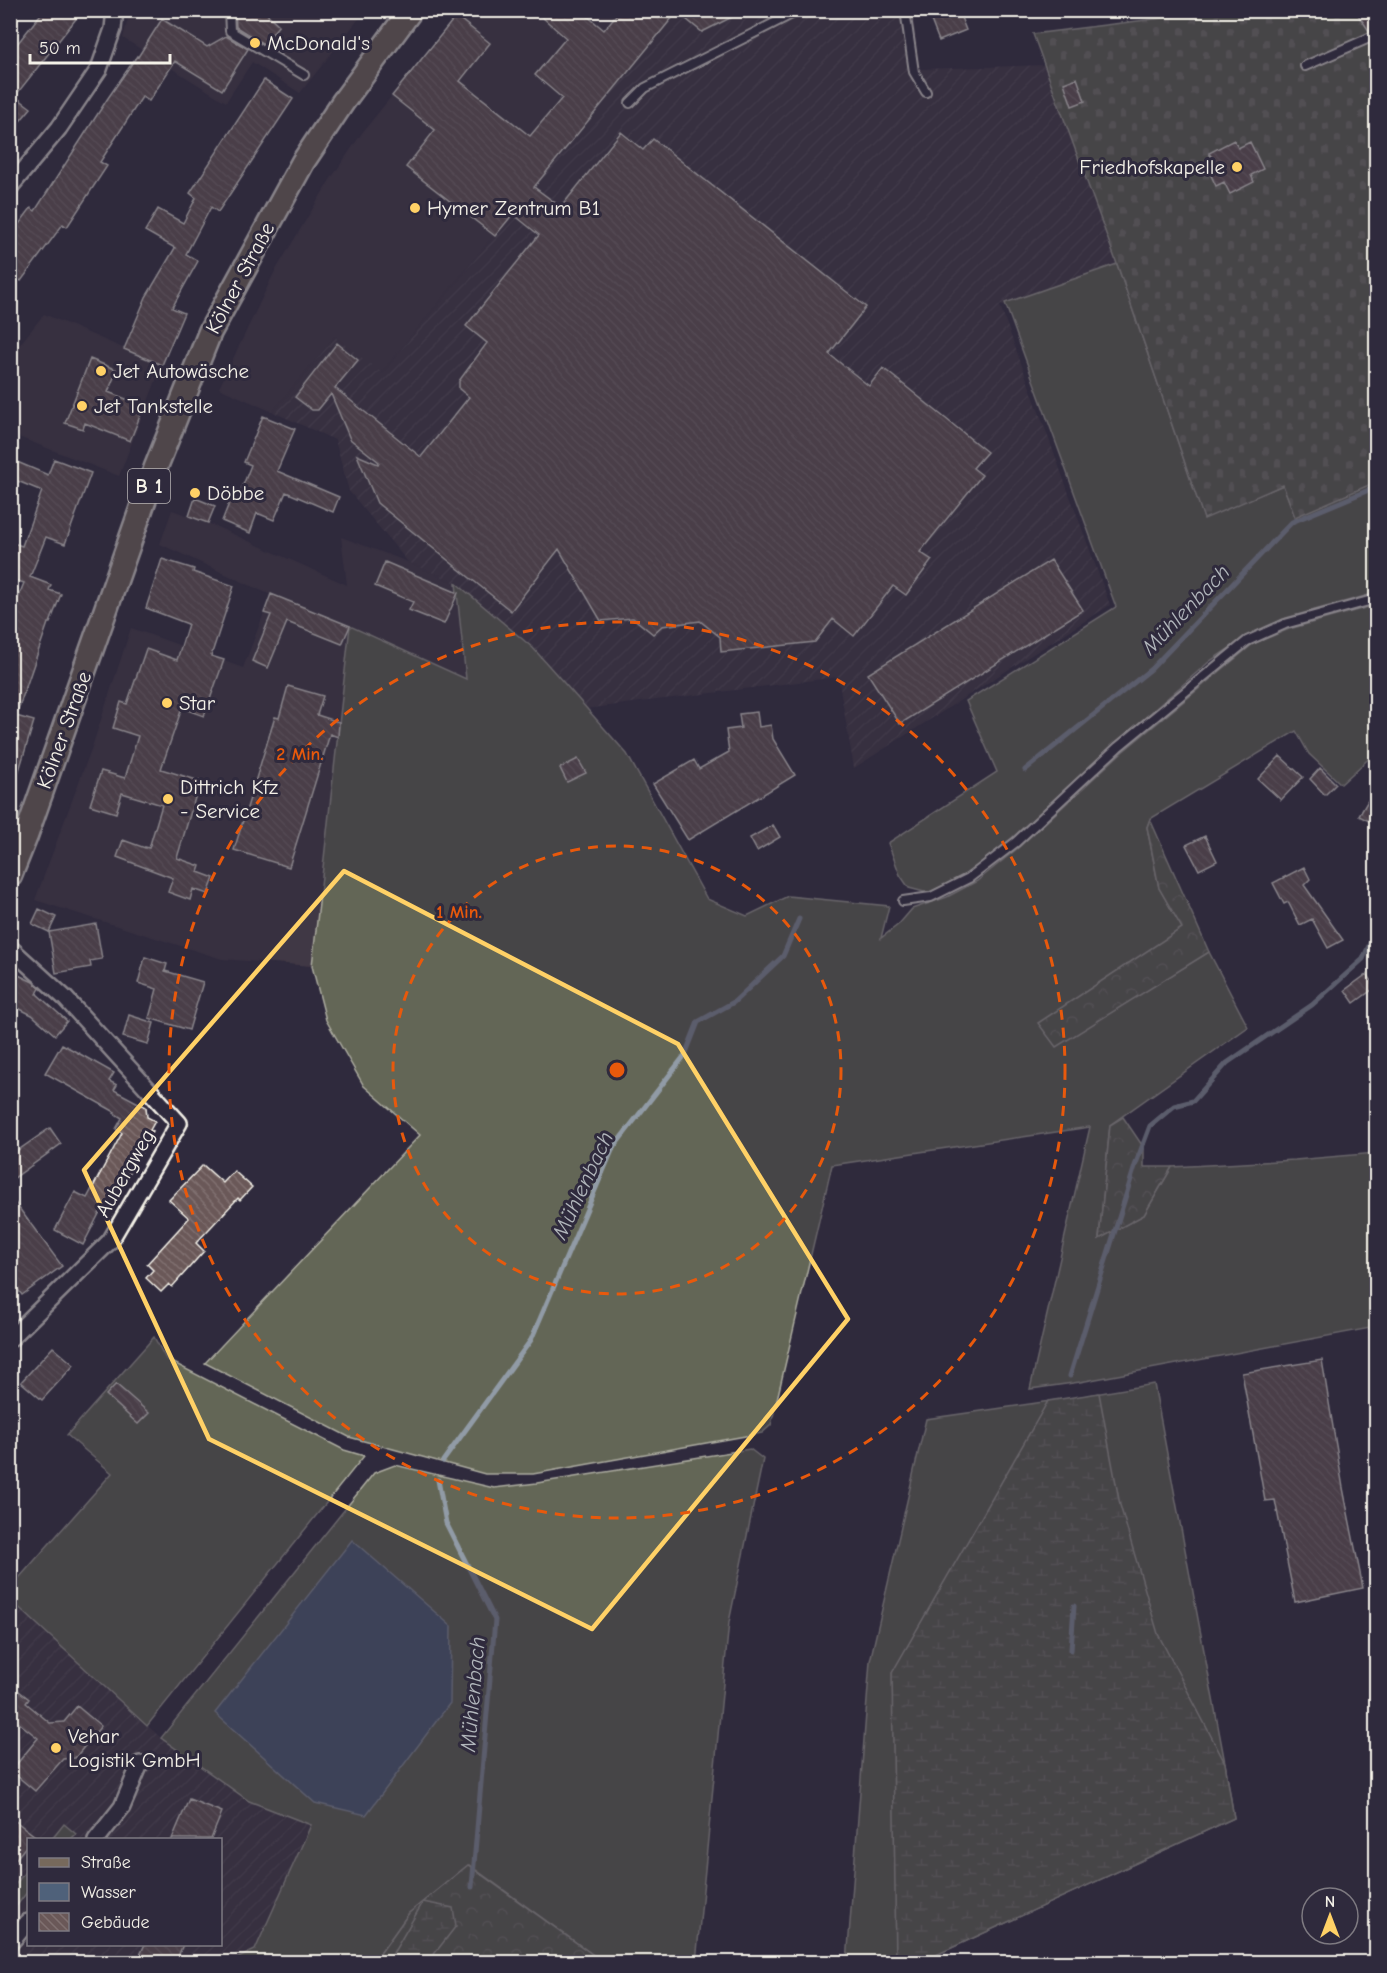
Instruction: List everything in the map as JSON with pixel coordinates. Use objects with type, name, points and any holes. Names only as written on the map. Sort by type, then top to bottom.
[{"type":"main road","name":"Kölner Straße","points":[[10,876],[156,467],[210,332],[303,162],[343,102],[411,10]]},
{"type":"street","points":[[10,187],[59,128],[99,69],[113,29],[115,10]]},
{"type":"street","name":"Aubergweg","points":[[10,948],[65,998],[179,1123],[110,1241],[10,1339]]},
{"type":"street","points":[[97,1838],[122,1807],[140,1764]]},
{"type":"street","points":[[10,1943],[27,1923]]},
{"type":"lane","points":[[229,10],[230,31],[304,75]]},
{"type":"lane","points":[[630,103],[645,88],[800,10]]},
{"type":"lane","points":[[905,10],[914,72],[926,92]]},
{"type":"lane","points":[[1305,66],[1377,36]]},
{"type":"lane","points":[[903,901],[931,897],[969,879],[1016,842],[1118,747],[1246,641],[1285,624],[1377,599]]},
{"type":"highlighted area","points":[[344,871],[678,1044],[848,1319],[592,1629],[209,1439],[84,1170]]},
{"type":"shaded area","name":"Hymer Zentrum B1","points":[[528,10],[580,11],[585,15],[590,10],[746,11],[702,32],[677,12],[381,374],[335,337],[273,412],[219,388],[274,273],[330,180],[362,133],[460,11],[510,11],[520,19]]},
{"type":"shaded area","points":[[130,11],[365,11],[300,93],[252,62],[226,102],[123,38]]},
{"type":"shaded area","points":[[746,11],[912,11],[920,69],[1045,65],[1117,264],[1000,306],[1110,605],[854,768],[838,677],[585,709],[533,648],[456,583],[408,562],[349,491],[335,440],[273,412],[335,337],[382,373],[677,12],[702,32]]},
{"type":"shaded area","points":[[44,314],[162,365],[119,476],[11,434],[10,357]]},
{"type":"shaded area","points":[[172,510],[208,523],[347,585],[341,537],[456,583],[466,679],[350,627],[312,966],[222,959],[35,900],[92,747],[131,628],[243,668],[271,595],[160,544]]},
{"type":"shaded area","points":[[10,1600],[161,1738],[249,1801],[311,1825],[255,1950],[230,1962],[11,1962]]},
{"type":"green space","points":[[1219,11],[1376,11],[1376,482],[1295,517],[1283,485],[1204,519],[1117,264],[1033,34]]},
{"type":"green space","points":[[1117,264],[1204,518],[1283,485],[1291,506],[1376,454],[1376,593],[1286,618],[1248,636],[1210,661],[1013,837],[967,874],[928,893],[909,888],[900,875],[888,843],[997,772],[966,701],[1116,607],[1005,303]]},
{"type":"green space","points":[[456,583],[533,648],[627,754],[707,899],[747,916],[788,896],[889,906],[881,938],[899,924],[912,909],[947,897],[977,881],[1018,848],[1121,753],[1253,644],[1289,629],[1376,605],[1376,752],[1341,784],[1309,754],[1296,731],[1150,819],[1147,827],[1159,888],[1182,928],[1039,1023],[1056,1046],[1209,952],[1248,1027],[1110,1125],[1099,1239],[1144,1215],[1172,1167],[1376,1153],[1376,1327],[1080,1382],[1030,1389],[1090,1127],[832,1165],[771,1425],[762,1433],[533,1474],[485,1474],[349,1437],[205,1363],[420,1135],[364,1086],[326,1020],[312,966],[350,626],[466,679]]},
{"type":"green space","points":[[1150,819],[1209,952],[1056,1047],[1038,1023],[1182,928],[1159,888],[1147,827]]},
{"type":"green space","points":[[1123,1117],[1144,1148],[1144,1167],[1172,1167],[1144,1215],[1099,1239],[1110,1125]]},
{"type":"green space","points":[[154,1337],[166,1359],[344,1450],[364,1456],[147,1726],[11,1600],[11,1587],[112,1473],[67,1435]]},
{"type":"green space","points":[[1154,1384],[1234,1818],[921,1962],[847,1962],[870,1661],[926,1419]]},
{"type":"green space","points":[[1099,1393],[1120,1505],[1158,1634],[1225,1763],[1234,1818],[921,1962],[896,1962],[892,1673],[1048,1401]]},
{"type":"green space","points":[[750,1449],[763,1459],[729,1622],[696,1962],[603,1962],[469,1865],[409,1913],[374,1962],[230,1962],[255,1950],[311,1825],[249,1801],[161,1738],[374,1473],[395,1465],[494,1488]]},
{"type":"green space","points":[[64,1824],[76,1834],[72,1838],[53,1838]]},
{"type":"green space","points":[[468,1865],[603,1962],[374,1962],[409,1913]]},
{"type":"green space","points":[[27,1869],[27,1892],[11,1913],[11,1890]]},
{"type":"green space","points":[[423,1902],[453,1908],[456,1926],[428,1962],[388,1962]]},
{"type":"water","points":[[352,1540],[451,1626],[450,1703],[366,1815],[315,1803],[215,1713]]},
{"type":"building","points":[[44,10],[83,10],[15,96],[31,108],[10,133],[10,53]]},
{"type":"building","points":[[235,10],[267,10],[268,15],[279,25],[270,36],[270,48],[236,27]]},
{"type":"building","points":[[534,10],[580,10],[604,30],[620,10],[662,10],[672,18],[534,187],[561,207],[621,132],[643,150],[653,139],[866,307],[829,354],[869,386],[883,368],[987,452],[973,468],[982,475],[920,552],[932,560],[906,595],[893,586],[854,636],[833,619],[815,642],[721,652],[720,637],[700,621],[662,626],[653,634],[633,618],[601,621],[559,549],[511,611],[377,503],[357,455],[378,464],[379,462],[350,439],[331,394],[318,410],[312,410],[295,397],[337,343],[358,360],[335,388],[421,457],[469,397],[459,389],[459,381],[487,343],[466,326],[539,235],[513,214],[495,236],[406,167],[435,130],[392,96],[456,16],[490,43],[460,81],[530,136],[562,98],[535,75],[566,38]]},
{"type":"building","points":[[675,10],[746,10],[702,32]]},
{"type":"building","points":[[927,10],[958,10],[966,30],[939,41]]},
{"type":"building","points":[[1355,10],[1377,10],[1377,29],[1369,31]]},
{"type":"building","points":[[162,19],[207,47],[226,36],[248,49],[222,90],[175,61],[149,101],[142,97],[100,162],[107,166],[67,227],[63,224],[21,281],[10,273],[10,236],[31,208],[35,211]]},
{"type":"building","points":[[1077,78],[1085,101],[1072,106],[1064,83]]},
{"type":"building","points":[[264,80],[293,99],[218,212],[211,207],[186,254],[198,261],[172,308],[184,313],[162,365],[124,349],[146,297],[175,248],[145,231],[158,209],[183,223],[196,198],[190,193]]},
{"type":"building","name":"Friedhofskapelle","points":[[1234,140],[1238,148],[1250,142],[1263,169],[1251,175],[1254,182],[1230,194],[1224,182],[1216,186],[1208,169],[1216,165],[1209,153]]},
{"type":"building","points":[[90,359],[117,370],[108,392],[144,406],[130,441],[85,423],[83,429],[65,423]]},
{"type":"building","points":[[263,416],[295,429],[277,471],[339,497],[333,512],[286,492],[274,520],[257,513],[250,533],[222,521],[232,496],[238,498],[251,465],[244,462]]},
{"type":"building","points":[[10,459],[48,475],[54,459],[91,473],[65,544],[46,537],[30,577],[51,585],[49,590],[61,594],[50,623],[48,623],[16,716],[34,721],[14,787],[10,787],[10,617],[24,583],[10,578],[10,542],[22,546],[42,491],[10,478]]},
{"type":"building","points":[[195,498],[215,506],[208,523],[189,516]]},
{"type":"building","points":[[162,559],[194,569],[193,572],[234,586],[211,656],[224,660],[204,716],[182,708],[161,769],[200,781],[177,858],[200,866],[198,872],[214,878],[208,894],[193,889],[190,900],[168,892],[173,878],[117,857],[123,840],[149,848],[162,805],[122,793],[116,813],[90,805],[101,771],[125,778],[138,736],[113,728],[121,702],[127,704],[146,649],[177,660],[188,624],[146,608]]},
{"type":"building","points":[[1051,560],[1083,610],[900,724],[868,674]]},
{"type":"building","points":[[385,562],[458,593],[444,624],[409,610],[413,602],[375,586]]},
{"type":"building","points":[[271,594],[350,626],[342,644],[287,622],[268,668],[252,661],[271,615],[264,613]]},
{"type":"building","points":[[288,686],[323,696],[317,715],[339,722],[338,737],[330,734],[289,867],[234,850],[275,717],[279,718]]},
{"type":"building","points":[[757,712],[759,727],[771,725],[773,739],[795,775],[688,840],[653,784],[694,760],[699,769],[729,752],[726,730],[741,728],[739,714]]},
{"type":"building","points":[[1280,756],[1303,777],[1281,800],[1258,779]]},
{"type":"building","points":[[578,759],[586,773],[567,782],[560,768]]},
{"type":"building","points":[[1320,768],[1336,784],[1325,795],[1310,779]]},
{"type":"building","points":[[1377,785],[1377,825],[1359,816]]},
{"type":"building","points":[[773,825],[780,837],[757,851],[750,838]]},
{"type":"building","points":[[1205,836],[1217,861],[1199,870],[1186,845]]},
{"type":"building","points":[[1304,867],[1310,879],[1304,885],[1343,940],[1328,948],[1312,919],[1300,925],[1288,902],[1284,904],[1273,883]]},
{"type":"building","points":[[39,909],[56,917],[49,932],[32,924]]},
{"type":"building","points":[[96,924],[102,959],[90,961],[91,967],[56,973],[49,932]]},
{"type":"building","points":[[145,957],[167,964],[165,971],[203,982],[189,1030],[149,1018],[157,989],[138,983]]},
{"type":"building","points":[[10,971],[40,988],[37,994],[67,1021],[55,1035],[32,1015],[10,1004]]},
{"type":"building","points":[[1367,974],[1376,987],[1354,1003],[1345,990]]},
{"type":"building","points":[[129,1015],[154,1023],[148,1044],[123,1037]]},
{"type":"building","points":[[62,1044],[114,1073],[109,1081],[117,1085],[114,1090],[146,1107],[147,1117],[155,1121],[150,1130],[153,1131],[109,1210],[103,1206],[83,1245],[55,1230],[75,1192],[87,1198],[122,1133],[116,1129],[122,1118],[45,1073]]},
{"type":"building","points":[[50,1128],[61,1144],[10,1181],[10,1156]]},
{"type":"building","points":[[203,1165],[223,1183],[234,1171],[252,1187],[240,1200],[238,1198],[196,1243],[204,1251],[172,1287],[169,1284],[161,1292],[146,1278],[153,1270],[147,1264],[189,1218],[169,1200]]},
{"type":"building","points":[[10,1196],[62,1266],[22,1295],[10,1279]]},
{"type":"building","points":[[53,1347],[74,1365],[42,1400],[21,1382]]},
{"type":"building","points":[[1322,1360],[1343,1488],[1363,1588],[1295,1602],[1275,1500],[1265,1501],[1242,1373]]},
{"type":"building","points":[[116,1384],[149,1413],[138,1424],[106,1395]]},
{"type":"building","name":"Vehar Logistik GmbH","points":[[10,1684],[29,1699],[26,1703],[50,1723],[64,1722],[77,1706],[101,1726],[75,1758],[63,1759],[35,1791],[11,1771],[38,1738],[14,1719],[10,1725]]},
{"type":"building","points":[[189,1799],[222,1812],[211,1838],[172,1838]]},
{"type":"building","points":[[10,1817],[35,1836],[27,1838],[27,1845],[10,1866]]},
{"type":"building","points":[[144,1946],[182,1946],[176,1962],[137,1962]]},
{"type":"waterway","name":"Mühlenbach","points":[[1025,770],[1151,669],[1292,522],[1376,487]]},
{"type":"waterway","name":"Mühlenbach","points":[[443,1461],[531,1340],[613,1148],[685,1055],[698,1022],[734,1002],[783,956],[799,919]]},
{"type":"waterway","points":[[1070,1376],[1135,1166],[1150,1126],[1174,1106],[1193,1101],[1227,1063],[1312,1005],[1363,959],[1376,930]]},
{"type":"waterway","name":"Mühlenbach","points":[[438,1480],[446,1523],[495,1620],[472,1887]]},
{"type":"waterway","points":[[1071,1650],[1074,1606]]},
{"type":"place","name":"McDonald's","points":[[255,43]]},
{"type":"place","name":"Friedhofskapelle","points":[[1237,167]]},
{"type":"place","name":"Hymer Zentrum B1","points":[[415,208]]},
{"type":"place","name":"Jet Autowäsche","points":[[101,371]]},
{"type":"place","name":"Jet Tankstelle","points":[[82,406]]},
{"type":"place","name":"Döbbe","points":[[195,493]]},
{"type":"place","name":"Star","points":[[167,703]]},
{"type":"place","name":"Dittrich Kfz - Service","points":[[168,799]]},
{"type":"place","name":"Vehar Logistik GmbH","points":[[56,1748]]}]
